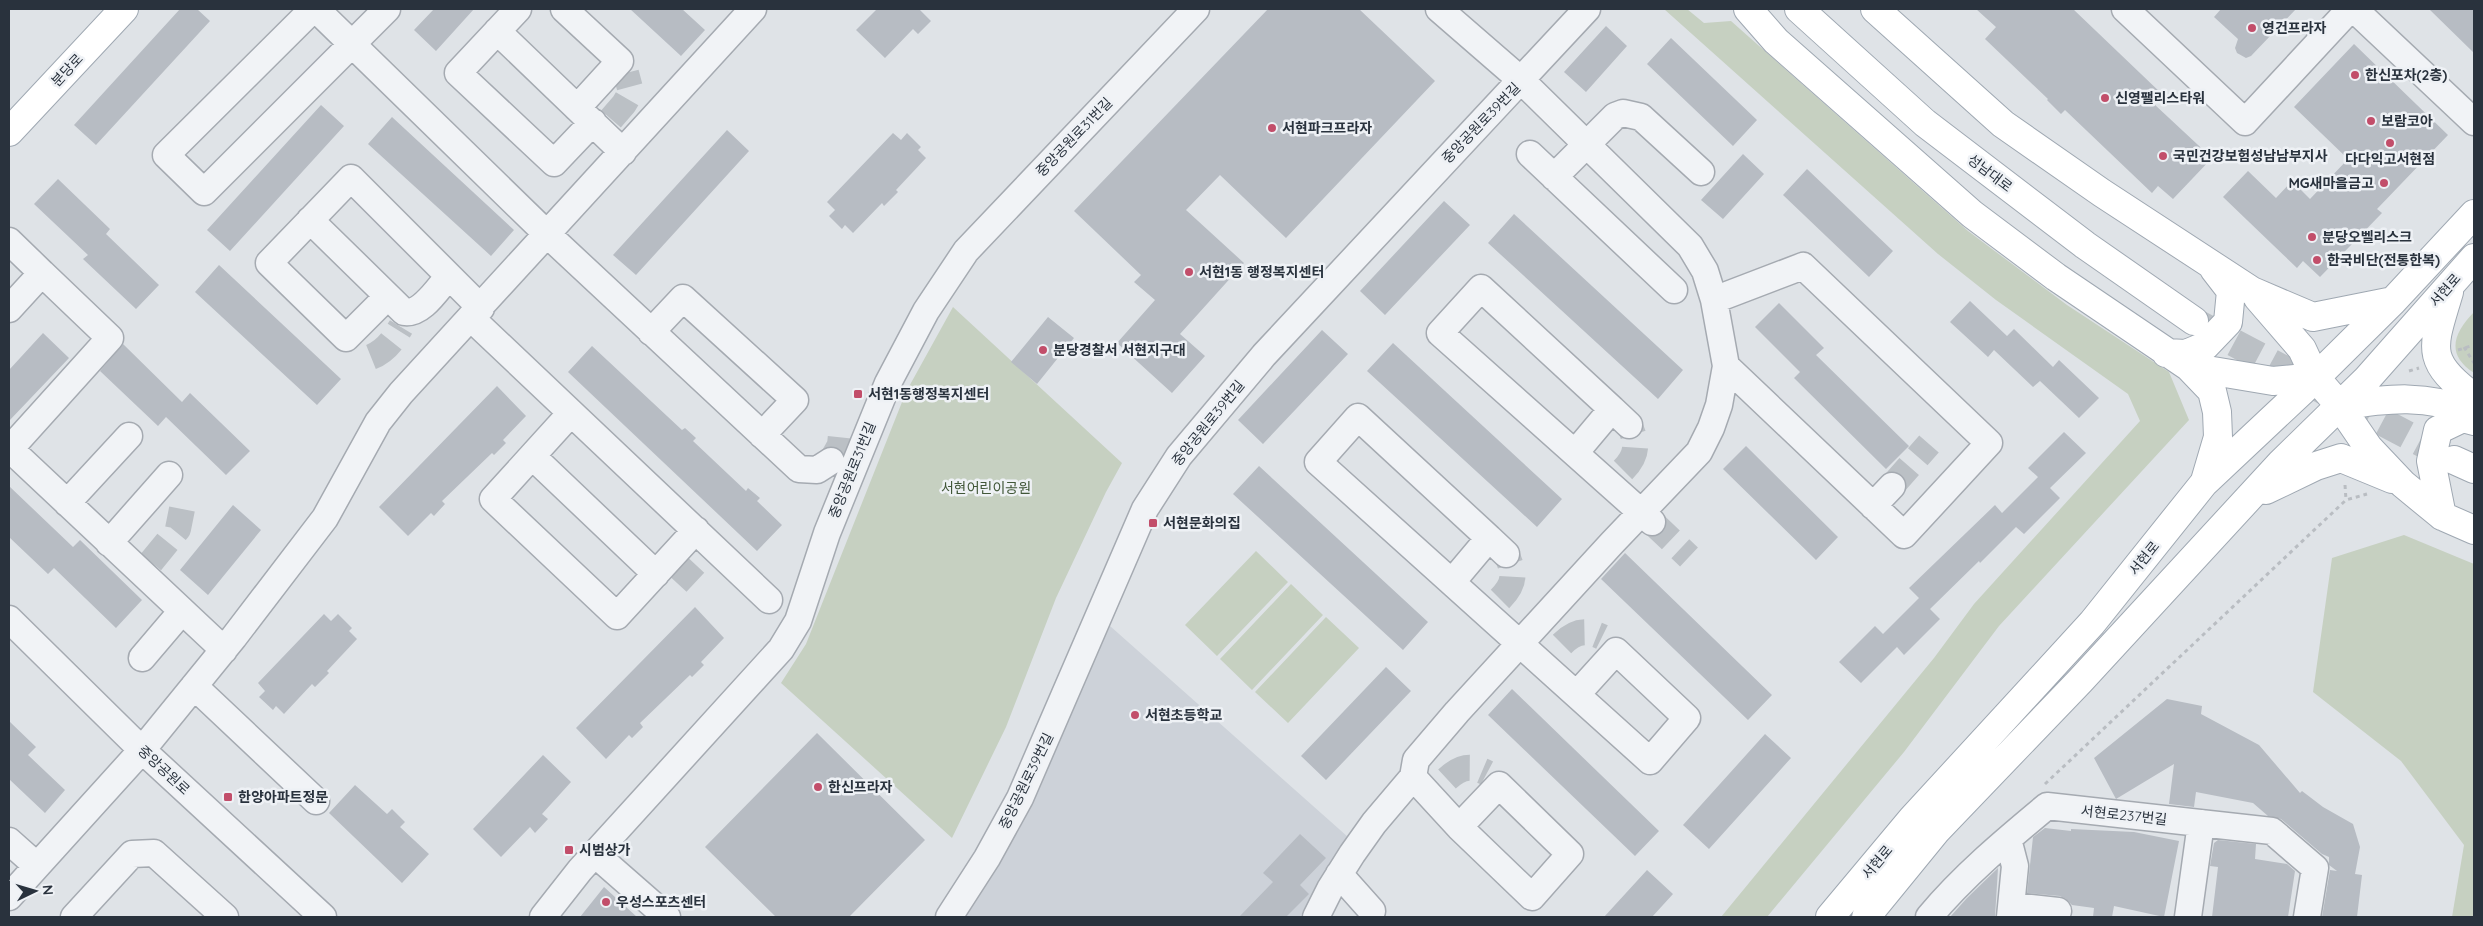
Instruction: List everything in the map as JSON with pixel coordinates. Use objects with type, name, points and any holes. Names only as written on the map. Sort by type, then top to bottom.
[{"type":"main road","name":"분당로","points":[[9,132],[124,9]]},
{"type":"main road","points":[[1748,9],[1776,40],[1972,214],[2056,277],[2189,367],[2212,392],[2217,412],[2218,437],[2204,483]]},
{"type":"main road","name":"성남대로","points":[[1799,9],[1925,123],[2085,245],[2194,321]]},
{"type":"main road","points":[[1875,9],[2003,124],[2210,265],[2252,291],[2296,312],[2313,317],[2393,301]]},
{"type":"main road","name":"서현로","points":[[1830,917],[1912,820],[2092,623],[2204,483],[2393,301],[2474,214]]},
{"type":"main road","name":"서현로","points":[[1866,917],[1937,830],[2249,500],[2281,463],[2340,406],[2474,258]]},
{"type":"main road","points":[[2166,353],[2186,354],[2206,346],[2228,322],[2231,291],[2210,265]]},
{"type":"main road","points":[[2452,283],[2434,349],[2439,362],[2450,379],[2474,397]]},
{"type":"main road","points":[[2252,291],[2302,349],[2315,377],[2340,406],[2368,447],[2403,484],[2442,516],[2474,530]]},
{"type":"main road","points":[[2189,367],[2272,381],[2315,377]]},
{"type":"main road","points":[[2340,406],[2401,398],[2453,404],[2474,413]]},
{"type":"main road","points":[[2442,516],[2431,461],[2438,430],[2463,418],[2474,421]]},
{"type":"main road","points":[[2249,500],[2288,478],[2341,458],[2403,484]]},
{"type":"street","points":[[387,9],[352,44],[204,192],[166,154],[314,9],[352,44],[548,235],[799,469],[817,470],[832,461]]},
{"type":"street","points":[[518,9],[458,73],[554,164],[595,120],[620,62],[564,9]]},
{"type":"street","points":[[9,898],[142,750],[224,650],[325,518],[378,422],[401,393],[548,235],[753,9]]},
{"type":"street","name":"중앙공원로31번길","points":[[543,917],[595,854],[781,649],[798,622],[827,533],[888,383],[926,311],[966,251],[1196,9]]},
{"type":"street","points":[[1316,917],[1339,874],[1374,823],[1413,777],[1416,760],[1521,643],[1647,517],[1699,452],[1719,405],[1726,366],[1714,300],[1705,271],[1690,246],[1586,146],[1522,81],[1439,9]]},
{"type":"street","name":"중앙공원로39번길","points":[[949,917],[987,858],[1020,798],[1145,509],[1179,456],[1264,355],[1363,246],[1522,81],[1587,9]]},
{"type":"street","points":[[2125,9],[2245,122],[2350,9]]},
{"type":"street","points":[[2354,9],[2474,122]]},
{"type":"street","points":[[497,31],[595,120],[623,152]]},
{"type":"street","points":[[1554,177],[1615,116],[1623,113],[1641,117],[1701,172]]},
{"type":"street","points":[[1530,154],[1674,290]]},
{"type":"street","points":[[449,276],[418,310],[411,313],[398,312],[346,338],[269,263],[351,178],[449,276],[476,313],[571,413],[704,543],[768,600]]},
{"type":"street","points":[[1624,242],[1654,211]]},
{"type":"street","points":[[310,220],[398,312]]},
{"type":"street","points":[[9,241],[110,338],[9,450],[109,542],[146,567],[182,611],[224,650]]},
{"type":"street","points":[[1714,300],[1803,266],[1990,443],[1904,536],[1726,366]]},
{"type":"street","points":[[9,309],[42,273]]},
{"type":"street","points":[[1575,453],[1621,417],[1481,288],[1440,334],[1647,517]]},
{"type":"street","points":[[651,332],[683,298],[795,400],[762,435]]},
{"type":"street","points":[[571,413],[493,499],[617,616],[656,574],[704,543]]},
{"type":"street","points":[[1452,582],[1498,546],[1358,417],[1318,462],[1452,582],[1521,643],[1576,694],[1650,760],[1687,718],[1609,644],[1576,694]]},
{"type":"street","points":[[67,503],[130,436]]},
{"type":"street","points":[[532,456],[656,574]]},
{"type":"street","points":[[109,542],[170,475]]},
{"type":"street","points":[[1873,506],[1892,486]]},
{"type":"street","points":[[142,658],[182,611]]},
{"type":"street","name":"중앙공원로","points":[[9,620],[142,750],[323,917]]},
{"type":"street","points":[[194,686],[316,801]]},
{"type":"street","points":[[1413,777],[1459,828],[1532,897],[1570,854],[1493,779],[1459,828]]},
{"type":"street","points":[[1929,917],[1943,900],[2008,839],[2045,796]]},
{"type":"street","name":"서현로237번길","points":[[2045,796],[2201,823],[2272,831],[2315,868],[2307,917]]},
{"type":"street","points":[[2188,917],[2201,823]]},
{"type":"street","points":[[2008,839],[2015,866],[2011,912],[2058,911]]},
{"type":"street","points":[[9,841],[37,866]]},
{"type":"street","points":[[74,917],[132,854],[154,853],[225,917]]},
{"type":"street","points":[[595,854],[667,917]]},
{"type":"street","points":[[1339,874],[1372,911]]},
{"type":"path","points":[[2474,345],[2463,347],[2474,364]]},
{"type":"path","points":[[2045,796],[2346,500],[2368,494],[2375,496]]},
{"type":"shaded area","name":"서현초등학교","points":[[1101,618],[1348,837],[1318,882],[1300,917],[959,917]]},
{"type":"green space","points":[[1664,9],[1687,9],[1704,23],[1731,21],[1968,231],[2067,305],[2169,372],[2189,420],[1999,626],[1904,752],[1767,917],[1721,917],[1934,658],[1974,604],[2140,421],[2128,394],[1996,300],[1938,254]]},
{"type":"green space","name":"서현어린이공원","points":[[953,307],[1122,463],[1106,492],[1056,598],[1006,727],[952,838],[781,683],[806,644],[906,392]]},
{"type":"green space","points":[[2474,312],[2474,373],[2459,358],[2456,351],[2456,343],[2461,328]]},
{"type":"green space","points":[[2404,535],[2474,564],[2474,917],[2452,917],[2464,845],[2401,761],[2313,692],[2332,558]]},
{"type":"green space","points":[[1256,551],[1288,582],[1217,656],[1185,625]]},
{"type":"green space","points":[[1291,584],[1323,615],[1252,690],[1220,659]]},
{"type":"green space","points":[[1326,617],[1359,648],[1288,723],[1255,692]]},
{"type":"building","points":[[180,9],[197,9],[210,21],[96,145],[74,125]]},
{"type":"building","points":[[434,9],[474,9],[436,51],[414,30]]},
{"type":"building","points":[[630,9],[682,9],[705,30],[681,56]]},
{"type":"building","points":[[877,9],[919,9],[931,21],[918,34],[913,29],[885,58],[856,30]]},
{"type":"building","name":"서현파크프라자","points":[[1268,9],[1359,9],[1435,81],[1286,238],[1220,175],[1186,210],[1244,263],[1180,334],[1205,356],[1172,393],[1117,343],[1155,300],[1134,282],[1141,275],[1074,211]]},
{"type":"building","points":[[1976,9],[2073,9],[2163,95],[2154,104],[2212,158],[2173,199],[2158,186],[2152,193],[2065,110],[2061,114],[2048,99],[1985,39],[1996,27]]},
{"type":"building","name":"영건프라자","points":[[2221,9],[2296,9],[2251,56],[2246,58],[2237,53],[2235,48],[2238,39],[2214,17]]},
{"type":"building","points":[[2429,9],[2474,9],[2474,53]]},
{"type":"building","points":[[1606,26],[1627,46],[1586,92],[1564,72]]},
{"type":"building","points":[[1671,38],[1757,120],[1733,146],[1647,64]]},
{"type":"building","points":[[2354,44],[2448,135],[2377,209],[2382,213],[2320,277],[2303,261],[2297,268],[2223,197],[2248,171],[2276,198],[2292,181],[2310,199],[2348,159],[2294,107]]},
{"type":"building","points":[[321,105],[344,126],[230,251],[207,230]]},
{"type":"building","points":[[392,117],[514,230],[491,256],[368,144]]},
{"type":"building","points":[[727,130],[749,151],[636,275],[613,255]]},
{"type":"building","points":[[893,133],[901,140],[907,133],[921,147],[918,150],[926,158],[896,190],[898,192],[884,206],[882,203],[853,233],[845,225],[842,229],[829,216],[835,210],[827,202]]},
{"type":"building","points":[[1743,154],[1764,174],[1723,219],[1701,200]]},
{"type":"building","points":[[1807,169],[1893,251],[1869,277],[1783,195]]},
{"type":"building","points":[[58,179],[110,229],[106,234],[159,285],[136,309],[83,259],[88,255],[34,204]]},
{"type":"building","points":[[1444,201],[1470,225],[1385,315],[1360,291]]},
{"type":"building","points":[[1514,214],[1683,370],[1658,399],[1488,243]]},
{"type":"building","points":[[219,265],[341,379],[317,405],[195,292]]},
{"type":"building","points":[[1970,301],[2007,336],[2014,329],[2053,367],[2059,360],[2099,398],[2079,418],[2040,381],[2033,387],[1994,350],[1988,357],[1950,322]]},
{"type":"building","points":[[1779,303],[1824,348],[1816,355],[1909,446],[1886,469],[1794,378],[1800,372],[1755,327]]},
{"type":"building","name":"분당경찰서 서현지구대","points":[[1048,317],[1074,338],[1037,384],[1011,362]]},
{"type":"building","points":[[1322,330],[1348,354],[1263,444],[1238,420]]},
{"type":"building","points":[[43,333],[69,358],[9,421],[9,370]]},
{"type":"building","points":[[1393,343],[1562,499],[1537,527],[1367,371]]},
{"type":"building","points":[[123,344],[182,402],[190,393],[250,451],[226,475],[166,417],[158,426],[100,371]]},
{"type":"building","points":[[592,346],[682,430],[685,428],[696,438],[693,441],[746,491],[748,488],[760,498],[757,501],[782,525],[757,551],[568,372]]},
{"type":"building","points":[[497,386],[526,416],[503,440],[506,443],[494,455],[492,453],[442,501],[445,504],[434,516],[431,513],[408,536],[379,507]]},
{"type":"building","points":[[2064,432],[2086,453],[2050,488],[2060,498],[2024,534],[2016,527],[1980,563],[1979,561],[1930,609],[1940,619],[1904,655],[1897,647],[1861,683],[1839,662],[1875,626],[1883,634],[1919,598],[1909,588],[1995,505],[2002,513],[2038,477],[2028,468]]},
{"type":"building","points":[[1746,446],[1838,537],[1816,560],[1723,469]]},
{"type":"building","points":[[1259,466],[1428,622],[1403,650],[1233,494]]},
{"type":"building","points":[[9,486],[73,547],[80,540],[142,600],[116,628],[54,568],[48,574],[9,537]]},
{"type":"building","points":[[233,505],[261,530],[208,595],[180,570]]},
{"type":"building","points":[[1625,553],[1772,695],[1748,720],[1601,579]]},
{"type":"building","points":[[695,607],[724,638],[701,662],[704,665],[692,677],[690,675],[640,723],[643,727],[632,738],[629,735],[606,759],[576,728]]},
{"type":"building","points":[[324,614],[331,621],[338,614],[352,628],[349,631],[357,639],[327,671],[329,673],[315,687],[312,684],[284,714],[276,706],[273,710],[259,697],[265,691],[258,683]]},
{"type":"building","points":[[1386,667],[1411,691],[1326,780],[1301,756]]},
{"type":"building","points":[[1512,689],[1659,831],[1635,856],[1488,715]]},
{"type":"building","points":[[2167,699],[2202,706],[2201,714],[2259,745],[2300,793],[2302,791],[2323,807],[2353,824],[2360,847],[2355,874],[2362,875],[2357,917],[2322,917],[2330,870],[2337,871],[2329,865],[2329,857],[2322,854],[2281,819],[2268,816],[2253,803],[2196,792],[2194,807],[2169,804],[2174,764],[2116,799],[2094,758]]},
{"type":"building","points":[[9,721],[36,747],[28,755],[65,790],[45,813],[9,779]]},
{"type":"building","name":"한신프라자","points":[[817,733],[925,840],[849,917],[776,917],[705,847]]},
{"type":"building","points":[[1765,734],[1791,758],[1709,849],[1683,825]]},
{"type":"building","points":[[543,755],[571,782],[542,814],[548,819],[535,833],[530,827],[501,857],[473,829]]},
{"type":"building","points":[[355,785],[387,814],[392,809],[405,822],[400,827],[429,854],[402,883],[329,813]]},
{"type":"building","points":[[2045,828],[2071,831],[2071,829],[2134,832],[2179,841],[2164,917],[2114,906],[2112,917],[2093,917],[2094,908],[2072,905],[2060,896],[2027,893],[2033,837]]},
{"type":"building","points":[[1300,834],[1326,858],[1300,885],[1309,894],[1286,917],[1239,917],[1273,882],[1263,873]]},
{"type":"building","points":[[2218,840],[2256,844],[2255,859],[2287,864],[2295,871],[2288,917],[2212,917],[2218,867],[2210,866],[2214,843]]},
{"type":"building","points":[[1998,868],[1995,917],[1950,917],[1967,898]]},
{"type":"building","points":[[1647,870],[1673,894],[1652,917],[1604,917]]},
{"type":"building","name":"우성스포츠센터","points":[[604,887],[637,917],[580,917]]},
{"type":"tunnel","points":[[611,119],[624,104],[631,92],[626,73]]},
{"type":"tunnel","points":[[2197,323],[2454,460]]},
{"type":"tunnel","points":[[371,357],[385,348],[401,327]]},
{"type":"tunnel","points":[[831,461],[840,445],[842,425]]},
{"type":"tunnel","points":[[1623,470],[1632,459],[1635,449],[1634,438],[1629,425]]},
{"type":"tunnel","points":[[1892,486],[1929,444]]},
{"type":"tunnel","points":[[151,562],[178,529],[182,509]]},
{"type":"tunnel","points":[[1652,522],[1689,557]]},
{"type":"tunnel","points":[[677,583],[705,553]]},
{"type":"tunnel","points":[[1500,599],[1509,588],[1512,578],[1511,567],[1506,554]]},
{"type":"tunnel","points":[[1562,644],[1571,636],[1586,632],[1602,637]]},
{"type":"tunnel","points":[[1447,779],[1461,769],[1466,768],[1475,768],[1487,773]]},
{"type":"place","name":"영건프라자","points":[[2252,28]]},
{"type":"place","name":"한신포차(2층)","points":[[2355,75]]},
{"type":"place","name":"신영팰리스타워","points":[[2105,98]]},
{"type":"place","name":"보람코아","points":[[2371,121]]},
{"type":"place","name":"서현파크프라자","points":[[1272,128]]},
{"type":"place","name":"다다익고서현점","points":[[2390,143]]},
{"type":"place","name":"국민건강보험성남남부지사","points":[[2163,156]]},
{"type":"place","name":"MG새마을금고","points":[[2384,183]]},
{"type":"place","name":"분당오벨리스크","points":[[2312,237]]},
{"type":"place","name":"한국비단(전통한복)","points":[[2317,260]]},
{"type":"place","name":"서현1동 행정복지센터","points":[[1189,272]]},
{"type":"place","name":"분당경찰서 서현지구대","points":[[1043,350]]},
{"type":"place","name":"서현1동행정복지센터","points":[[858,394]]},
{"type":"place","name":"서현문화의집","points":[[1153,523]]},
{"type":"place","name":"서현초등학교","points":[[1135,715]]},
{"type":"place","name":"한신프라자","points":[[818,787]]},
{"type":"place","name":"한양아파트정문","points":[[228,797]]},
{"type":"place","name":"시범상가","points":[[569,850]]},
{"type":"place","name":"우성스포츠센터","points":[[606,902]]}]
